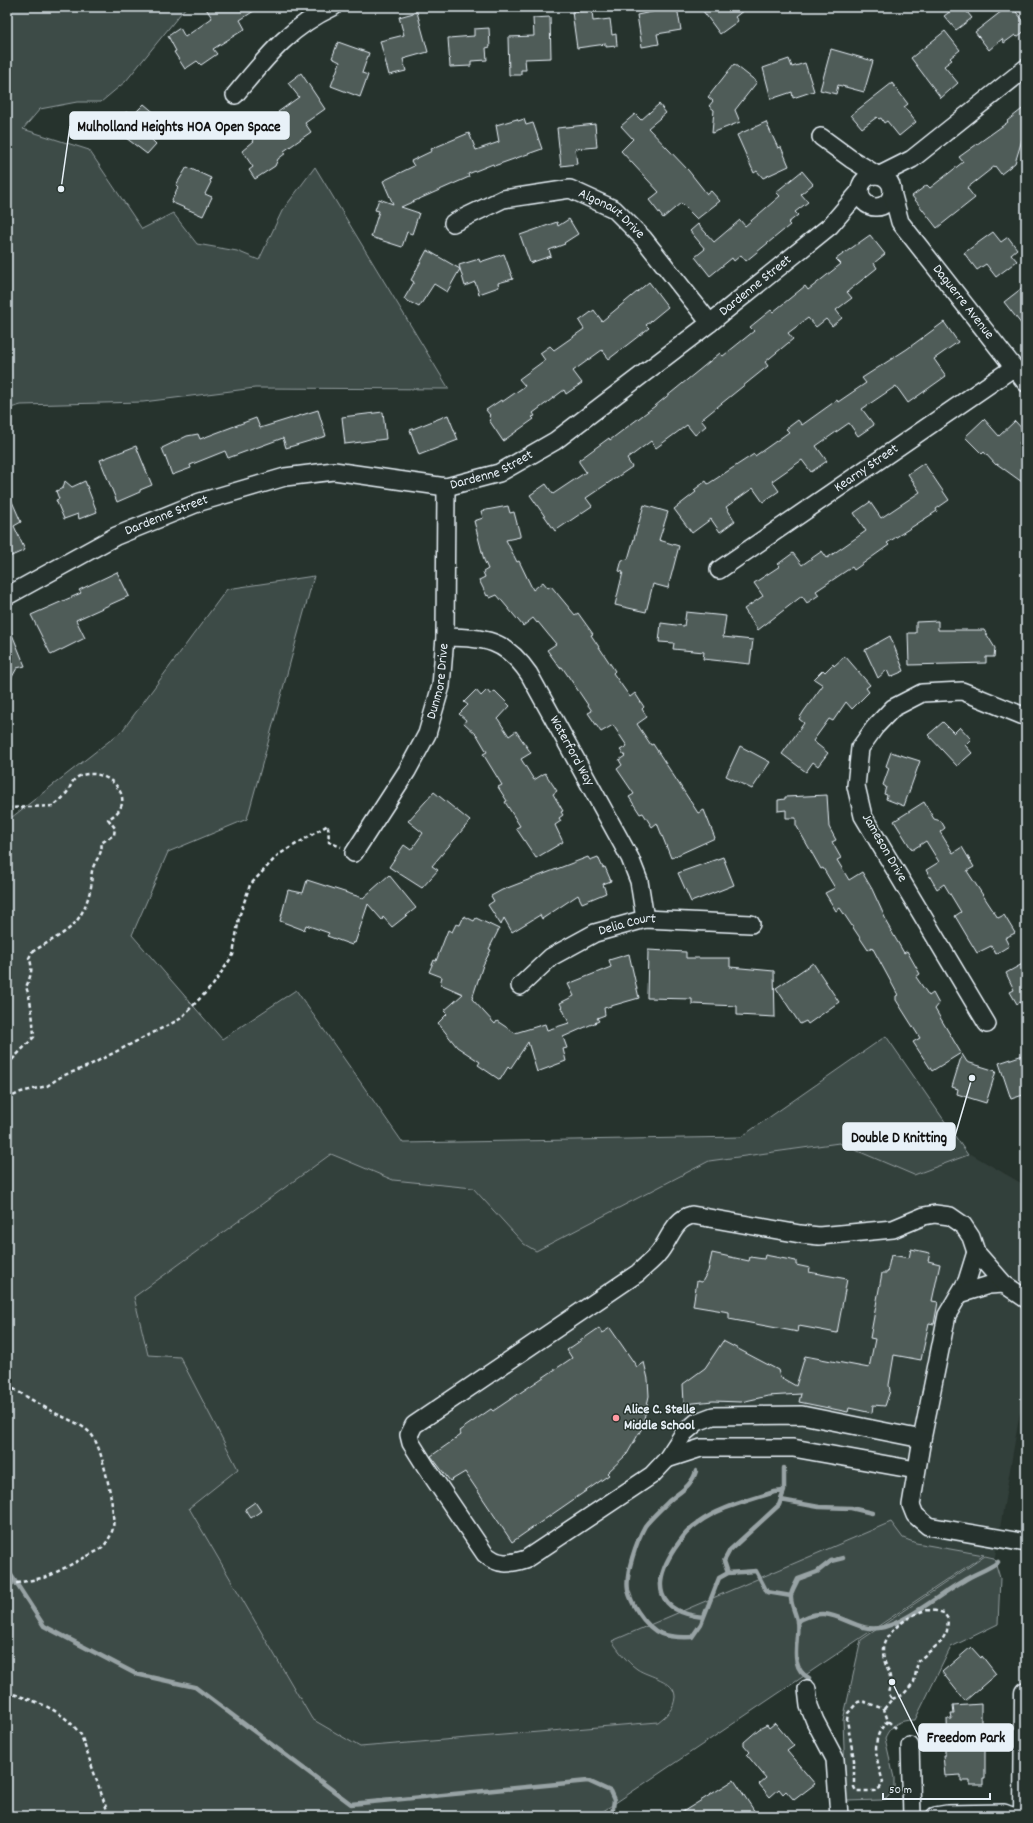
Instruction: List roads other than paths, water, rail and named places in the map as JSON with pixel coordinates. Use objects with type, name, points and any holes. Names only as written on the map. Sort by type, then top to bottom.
[{"type":"main road","points":[[1025,1816],[1026,1693]]},
{"type":"street","points":[[235,95],[282,40],[312,17],[333,7]]},
{"type":"street","points":[[860,189],[868,177],[879,175],[912,159],[1026,68]]},
{"type":"street","points":[[821,137],[851,159],[890,182],[892,191]]},
{"type":"street","points":[[851,159],[864,202],[873,207],[884,205],[888,202],[892,191],[912,159]]},
{"type":"street","name":"Algonaut Drive","points":[[453,223],[503,199],[570,189],[614,209],[643,238],[710,323]]},
{"type":"street","name":"Dardenne Street","points":[[7,596],[116,536],[200,502],[285,477],[334,471],[446,487],[499,473],[554,441],[710,323],[830,226],[860,189]]},
{"type":"street","name":"Daguerre Avenue","points":[[892,191],[900,222]]},
{"type":"street","name":"Daguerre Avenue","points":[[873,207],[900,222],[1026,383]]},
{"type":"street","name":"Dardenne Street","points":[[830,226],[873,207]]},
{"type":"street","name":"Kearny Street","points":[[719,570],[1014,368]]},
{"type":"street","name":"Dunmore Drive","points":[[354,853],[407,771],[427,734],[441,686],[445,637],[446,487]]},
{"type":"street","name":"Waterford Way","points":[[445,637],[473,638],[498,643],[517,657],[529,674],[630,858],[639,882],[646,919]]},
{"type":"street","name":"Jameson Drive","points":[[987,1024],[863,816],[856,786],[860,748],[875,727],[893,708],[922,693],[962,692],[1026,717]]},
{"type":"street","name":"Delia Court","points":[[520,986],[551,958],[595,933],[646,919],[751,924]]},
{"type":"street","points":[[922,1439],[802,1415],[713,1416],[697,1422],[684,1433],[668,1459],[652,1475],[526,1559],[512,1564],[492,1560],[485,1554],[426,1467],[411,1443],[409,1435],[414,1425],[638,1273],[658,1254],[678,1222],[684,1217],[692,1215],[819,1236],[893,1229],[924,1216],[934,1214],[950,1216],[963,1225],[971,1237],[976,1252],[1004,1284],[1026,1298]]},
{"type":"street","points":[[976,1252],[973,1266],[960,1294],[952,1304],[947,1315],[916,1470],[911,1505],[915,1515],[921,1522],[928,1526],[1026,1544]]},
{"type":"street","points":[[960,1294],[989,1285],[1004,1284]]},
{"type":"street","points":[[668,1459],[701,1448],[793,1448],[916,1470]]},
{"type":"street","points":[[807,1689],[809,1706],[814,1721],[835,1759],[839,1816]]},
{"type":"street","points":[[910,1746],[912,1816]]},
{"type":"street","points":[[935,1816],[947,1814],[1004,1814],[1012,1816]]},
{"type":"waterway","points":[[728,1573],[724,1561],[730,1550],[779,1505],[784,1491],[784,1468]]},
{"type":"waterway","points":[[696,1471],[688,1485],[668,1502],[645,1526],[635,1548],[628,1575],[628,1590],[634,1605],[644,1620],[655,1631],[661,1634],[675,1637],[692,1637],[701,1624],[719,1578],[728,1573],[756,1571],[767,1592],[791,1596]]},
{"type":"waterway","points":[[703,1617],[687,1614],[675,1609],[667,1602],[662,1594],[661,1584],[663,1573],[667,1561],[675,1548],[694,1525],[707,1517],[734,1505],[774,1492],[784,1491]]},
{"type":"waterway","points":[[781,1500],[819,1507],[851,1508],[872,1513]]},
{"type":"waterway","points":[[809,1678],[802,1673],[796,1660],[797,1621],[791,1602],[792,1592],[798,1579],[817,1572],[831,1561],[843,1558]]},
{"type":"waterway","points":[[797,1622],[810,1616],[821,1614],[832,1615],[862,1627],[884,1627],[903,1619],[924,1607],[954,1586],[998,1562]]},
{"type":"waterway","points":[[7,1569],[44,1626],[136,1674],[195,1687],[351,1804],[588,1781],[610,1791],[614,1800],[612,1816]]},
{"type":"place","name":"Mulholland Heights HOA Open Space","points":[[61,189]]},
{"type":"place","name":"Double D Knitting","points":[[972,1078]]},
{"type":"place","name":"Alice C. Stelle Middle School","points":[[616,1418]]},
{"type":"place","name":"Freedom Park","points":[[892,1682]]}]
